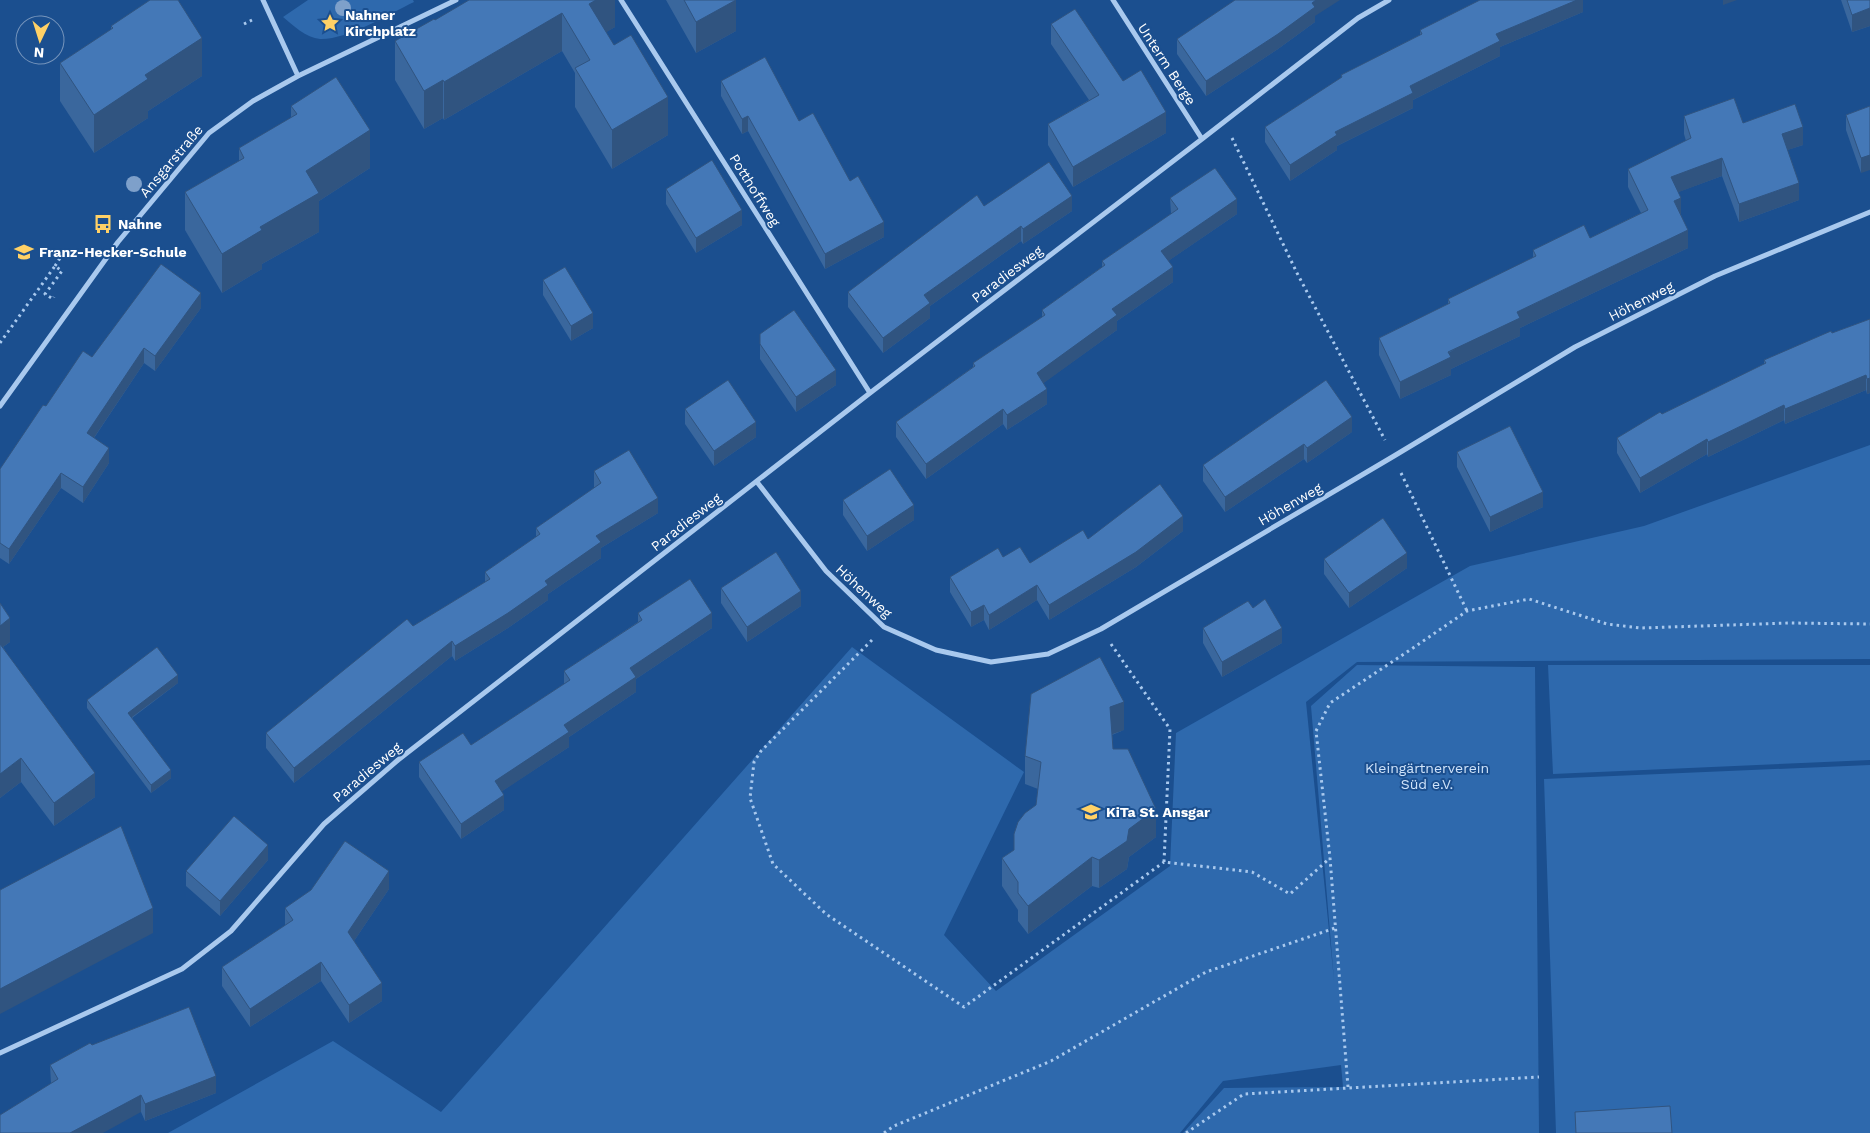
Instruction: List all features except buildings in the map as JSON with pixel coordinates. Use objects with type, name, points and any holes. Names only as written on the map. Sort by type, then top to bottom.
[{"type":"street","points":[[263,0],[298,76]]},
{"type":"street","name":"Ansgarstraße","points":[[0,406],[118,242],[209,132],[253,101],[298,76],[456,0]]},
{"type":"street","name":"Potthoffweg","points":[[621,0],[870,393]]},
{"type":"street","name":"Unterm Berge","points":[[1113,0],[1202,139]]},
{"type":"street","name":"Paradiesweg","points":[[0,1053],[182,969],[231,931],[324,824],[398,760],[870,393],[1358,18],[1389,0]]},
{"type":"street","name":"Höhenweg","points":[[757,482],[826,571],[884,627],[936,650],[991,662],[1048,654],[1101,628],[1584,342],[1715,276],[1870,212]]},
{"type":"path","points":[[1224,122],[1297,273],[1394,456],[1467,611]]},
{"type":"path","points":[[0,343],[60,258]]},
{"type":"path","points":[[55,266],[62,271],[45,294],[53,299],[58,292]]},
{"type":"path","points":[[1348,1087],[1330,858],[1316,731],[1330,702],[1467,611],[1528,599],[1607,624],[1641,628],[1789,623],[1870,624]]},
{"type":"path","points":[[884,627],[762,751],[754,762],[750,798],[773,864],[826,914],[964,1007],[1164,862],[1252,872],[1290,894],[1330,858]]},
{"type":"path","points":[[1101,628],[1170,730],[1164,862]]},
{"type":"path","points":[[884,1133],[894,1126],[1051,1061],[1206,972],[1335,928]]},
{"type":"path","points":[[1186,1133],[1244,1094],[1539,1077]]},
{"type":"green space","name":"Nahner Kirchplatz","points":[[308,0],[413,0],[414,2],[355,31],[320,39],[305,34],[283,17]]},
{"type":"green space","name":"Kleingärtnerverein Süd e.V.","points":[[1870,445],[1870,659],[1357,662],[1306,702],[1334,980],[1311,706],[1357,665],[1535,667],[1539,1133],[1183,1133],[1224,1088],[1343,1087],[1341,1065],[1223,1081],[1180,1133],[168,1133],[333,1041],[441,1112],[852,647],[1024,772],[944,935],[996,991],[1170,866],[1176,733],[1470,566],[1644,526]]},
{"type":"green space","points":[[1548,665],[1870,665],[1870,760],[1553,774]]},
{"type":"green space","points":[[1870,765],[1870,1133],[1556,1133],[1544,779]]},
{"type":"place","name":"Nahner Kirchplatz","points":[[330,23]]},
{"type":"place","name":"Nahne","points":[[103,224]]},
{"type":"place","name":"Franz-Hecker-Schule","points":[[24,252]]},
{"type":"place","name":"KiTa St. Ansgar","points":[[1091,812]]}]
